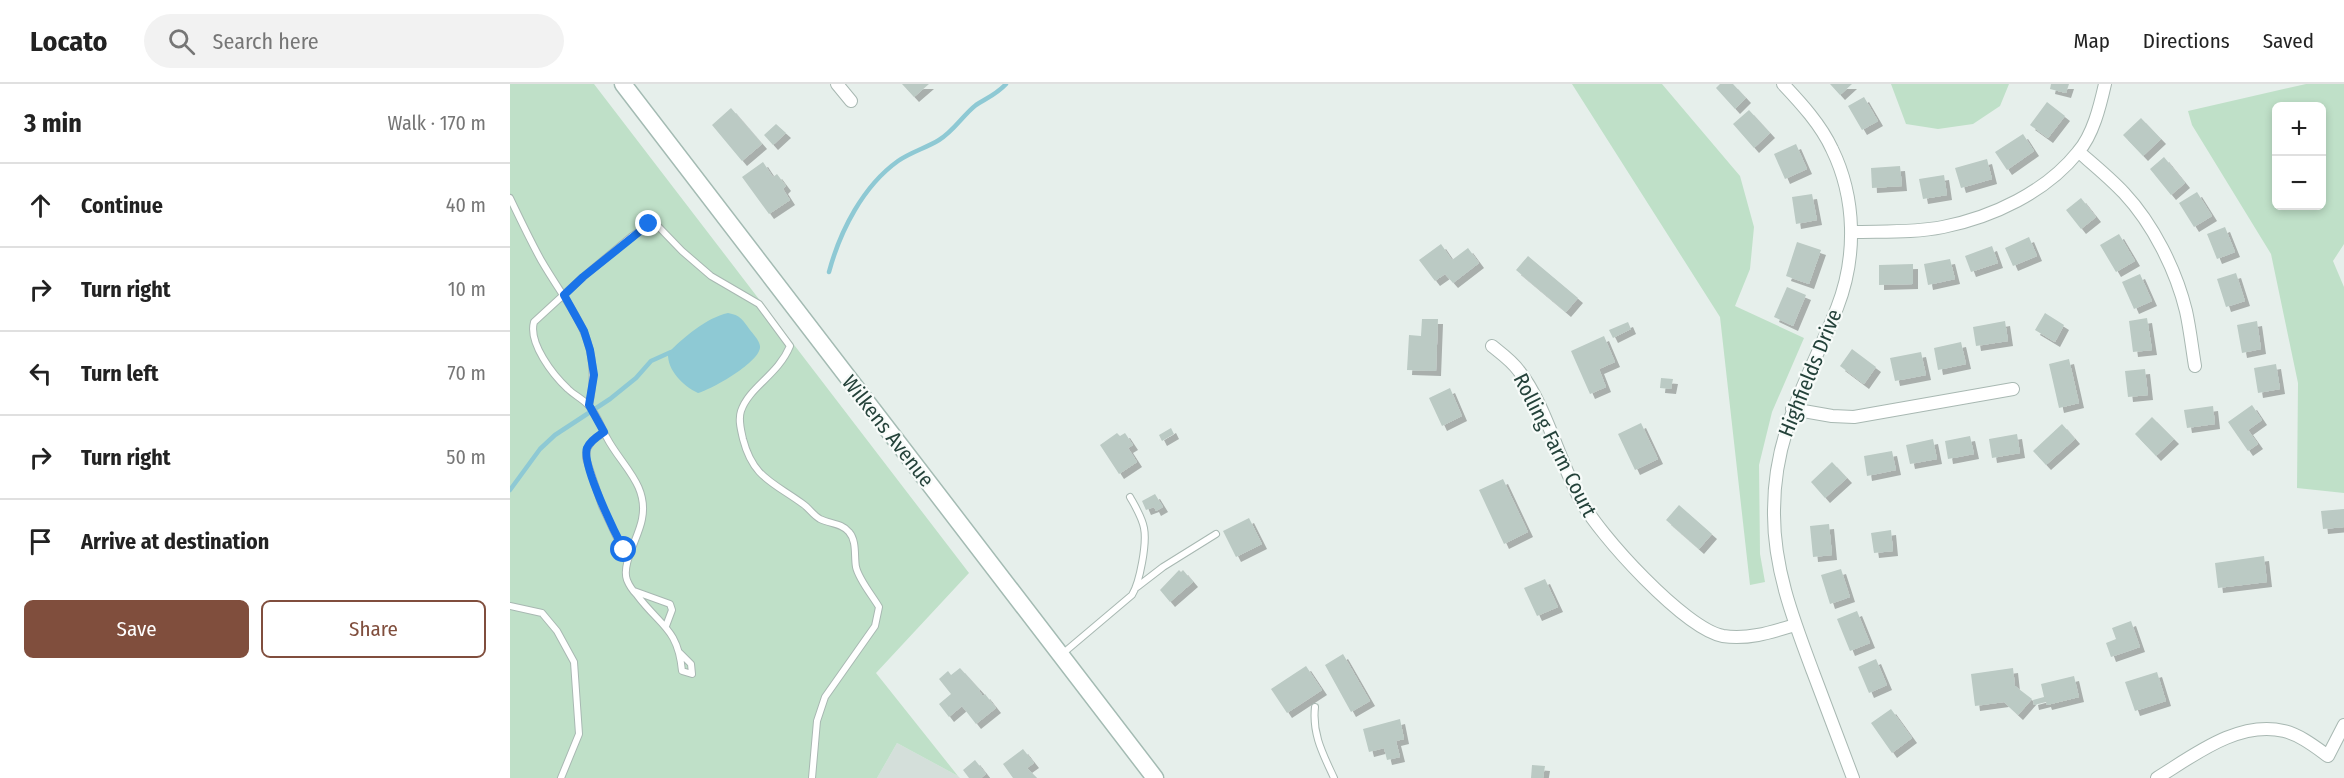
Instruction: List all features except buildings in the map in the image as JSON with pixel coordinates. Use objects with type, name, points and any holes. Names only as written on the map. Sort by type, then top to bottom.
[{"type":"main road","name":"Wilkens Avenue","points":[[622,84],[1155,778]]},
{"type":"street","points":[[837,84],[851,101]]},
{"type":"street","name":"Highfields Drive","points":[[1783,84],[1832,147],[1844,177],[1851,232],[1850,258],[1837,308],[1792,409],[1783,438],[1776,474],[1775,548],[1782,583],[1795,625],[1853,778]]},
{"type":"street","points":[[1851,232],[1942,227],[2010,205],[2049,180],[2079,152],[2093,125],[2105,84]]},
{"type":"street","points":[[2079,152],[2124,194],[2145,220],[2160,246],[2173,273],[2186,310],[2195,366]]},
{"type":"street","name":"Rolling Farm Court","points":[[1492,346],[1520,371],[1531,389],[1580,499],[1596,526],[1615,548],[1687,618],[1706,630],[1731,636],[1758,636],[1795,625]]},
{"type":"street","points":[[1792,409],[1832,416],[1854,417],[2013,389]]},
{"type":"street","points":[[2157,778],[2223,740],[2245,731],[2263,728],[2284,731],[2302,738],[2328,756],[2344,725]]},
{"type":"lane","points":[[510,198],[542,260],[584,331],[594,364],[589,405]]},
{"type":"lane","points":[[680,653],[666,626],[642,602],[627,581],[625,570],[627,559],[633,549],[643,517],[643,498],[638,483],[589,405],[578,398],[555,376],[544,359],[533,331],[534,322],[632,236],[654,222],[703,270],[759,304],[790,346],[784,360],[747,399],[741,413],[740,424],[748,454],[753,466],[765,477],[805,505],[817,517],[841,525],[849,531],[853,538],[857,571],[879,607],[875,626],[825,697],[817,721],[812,778]]},
{"type":"lane","points":[[604,432],[587,448],[586,458],[602,506],[627,559]]},
{"type":"lane","points":[[1060,655],[1132,595],[1136,588],[1141,571],[1144,529],[1130,497]]},
{"type":"lane","points":[[1136,588],[1163,567],[1216,534]]},
{"type":"lane","points":[[634,591],[670,604],[672,610],[666,626]]},
{"type":"lane","points":[[510,606],[542,613],[557,631],[574,662],[579,734],[561,778]]},
{"type":"lane","points":[[1315,707],[1314,721],[1317,737],[1334,778]]},
{"type":"shaded area","points":[[897,743],[958,776],[960,778],[877,778]]},
{"type":"green space","points":[[510,84],[594,84],[969,573],[876,673],[958,776],[897,743],[877,778],[510,778]]},
{"type":"green space","points":[[1572,84],[1662,84],[1740,176],[1754,227],[1750,269],[1735,306],[1804,338],[1772,412],[1759,465],[1760,554],[1765,582],[1750,585],[1720,317]]},
{"type":"green space","points":[[1891,84],[2009,84],[2000,106],[1973,124],[1938,129],[1906,124]]},
{"type":"green space","points":[[2306,84],[2344,84],[2344,244],[2333,261],[2344,287],[2344,493],[2297,488],[2298,383],[2271,254],[2192,125],[2188,111]]},
{"type":"water","points":[[728,313],[745,323],[760,346],[758,352],[745,367],[735,374],[698,393],[677,377],[670,365],[668,353],[704,324]]},
{"type":"waterway","points":[[829,272],[846,225],[854,210],[885,171],[908,155],[944,136],[976,105],[1006,84]]},
{"type":"waterway","points":[[510,490],[540,449],[555,435],[610,399],[636,378],[651,361],[671,352]]},
{"type":"route","points":[[624,550],[602,506],[586,458],[587,448],[604,432],[589,405],[594,375],[590,350],[584,331],[564,295],[649,224]]}]
